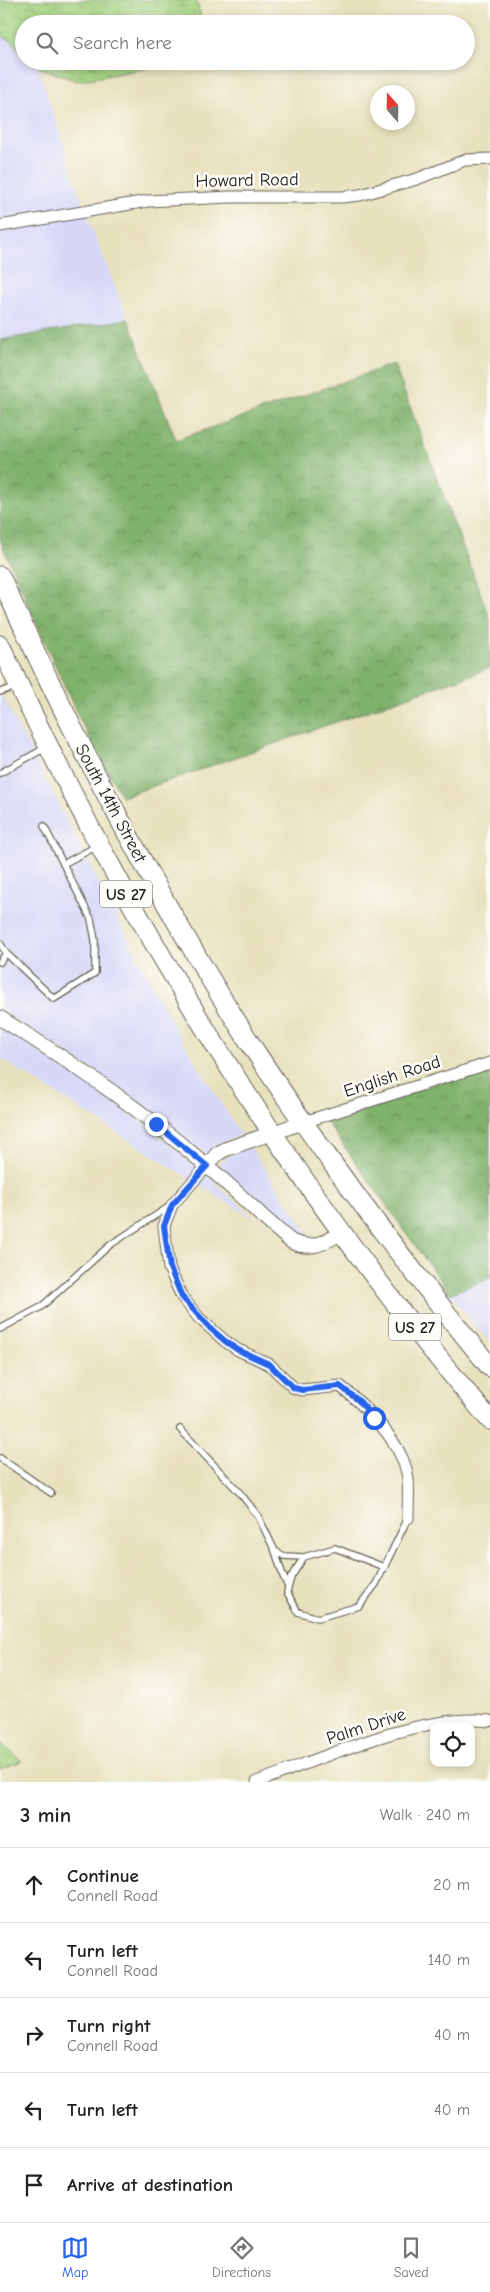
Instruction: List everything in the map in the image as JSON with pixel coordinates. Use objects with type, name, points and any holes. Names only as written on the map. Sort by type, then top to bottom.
[{"type":"highway","name":"South 14th Street","points":[[0,576],[57,699],[143,863],[205,970],[304,1122]]},
{"type":"highway","points":[[0,594],[15,609]]},
{"type":"highway","name":"South 14th Street","points":[[0,644],[48,746],[144,926],[272,1132]]},
{"type":"highway","name":"US 27","points":[[304,1122],[389,1241],[490,1367]]},
{"type":"highway","name":"US 27","points":[[272,1132],[343,1232],[430,1348],[490,1420]]},
{"type":"street","name":"Howard Road","points":[[0,226],[148,201],[230,196],[342,197],[360,195],[417,179],[465,160],[490,159]]},
{"type":"street","points":[[0,1018],[105,1086],[149,1119],[207,1166],[292,1242],[301,1246],[313,1247],[343,1232]]},
{"type":"street","name":"English Road","points":[[304,1122],[490,1063]]},
{"type":"street","points":[[304,1122],[226,1148],[217,1154],[172,1205],[164,1226],[172,1275],[182,1297],[210,1328],[238,1350],[269,1364],[294,1388],[302,1390],[340,1386],[359,1401],[397,1448],[408,1477],[408,1518]]},
{"type":"street","name":"Palm Drive","points":[[257,1782],[391,1734],[459,1720],[490,1721]]},
{"type":"lane","points":[[0,692],[19,685]]},
{"type":"lane","points":[[0,773],[48,746]]},
{"type":"lane","points":[[0,944],[6,954],[54,999],[95,973],[95,940],[92,919],[44,826]]},
{"type":"lane","points":[[64,864],[100,844]]},
{"type":"lane","points":[[0,962],[6,954]]},
{"type":"lane","points":[[0,1329],[41,1307],[110,1245],[172,1205]]},
{"type":"lane","points":[[180,1429],[240,1493],[258,1516],[275,1551],[288,1587]]},
{"type":"lane","points":[[0,1458],[51,1493]]},
{"type":"lane","points":[[304,1557],[291,1577],[287,1592],[298,1612],[318,1618],[359,1606],[376,1584],[408,1518]]},
{"type":"lane","points":[[275,1551],[284,1556],[304,1557],[335,1548],[384,1567]]},
{"type":"shaded area","points":[[0,28],[5,39],[9,39],[15,45],[15,70],[39,70],[85,211],[128,319],[0,340]]},
{"type":"shaded area","points":[[0,692],[175,1029],[241,1135],[223,1142],[206,1156],[108,1080],[0,1010]]},
{"type":"shaded area","points":[[0,1026],[39,1050],[146,1125],[203,1171],[258,1222],[0,1058]]},
{"type":"shaded area","points":[[250,1147],[312,1239],[294,1236],[217,1166],[230,1155]]},
{"type":"shaded area","points":[[490,1278],[490,1343],[450,1294]]},
{"type":"green space","points":[[0,0],[196,0],[200,15],[15,15],[15,45],[9,39],[5,39],[0,28]]},
{"type":"green space","points":[[46,70],[137,70],[77,81]]},
{"type":"green space","points":[[128,319],[176,440],[394,364],[490,619],[490,668],[122,797],[78,716],[0,540],[0,340]]},
{"type":"green space","points":[[490,1065],[490,1278],[450,1294],[326,1121]]},
{"type":"green space","points":[[0,1743],[22,1761],[0,1769]]},
{"type":"route","points":[[156,1124],[207,1166],[172,1205],[164,1226],[170,1268],[182,1297],[199,1318],[225,1341],[238,1350],[269,1364],[294,1388],[302,1390],[316,1387],[340,1386],[359,1401],[374,1418]]}]
